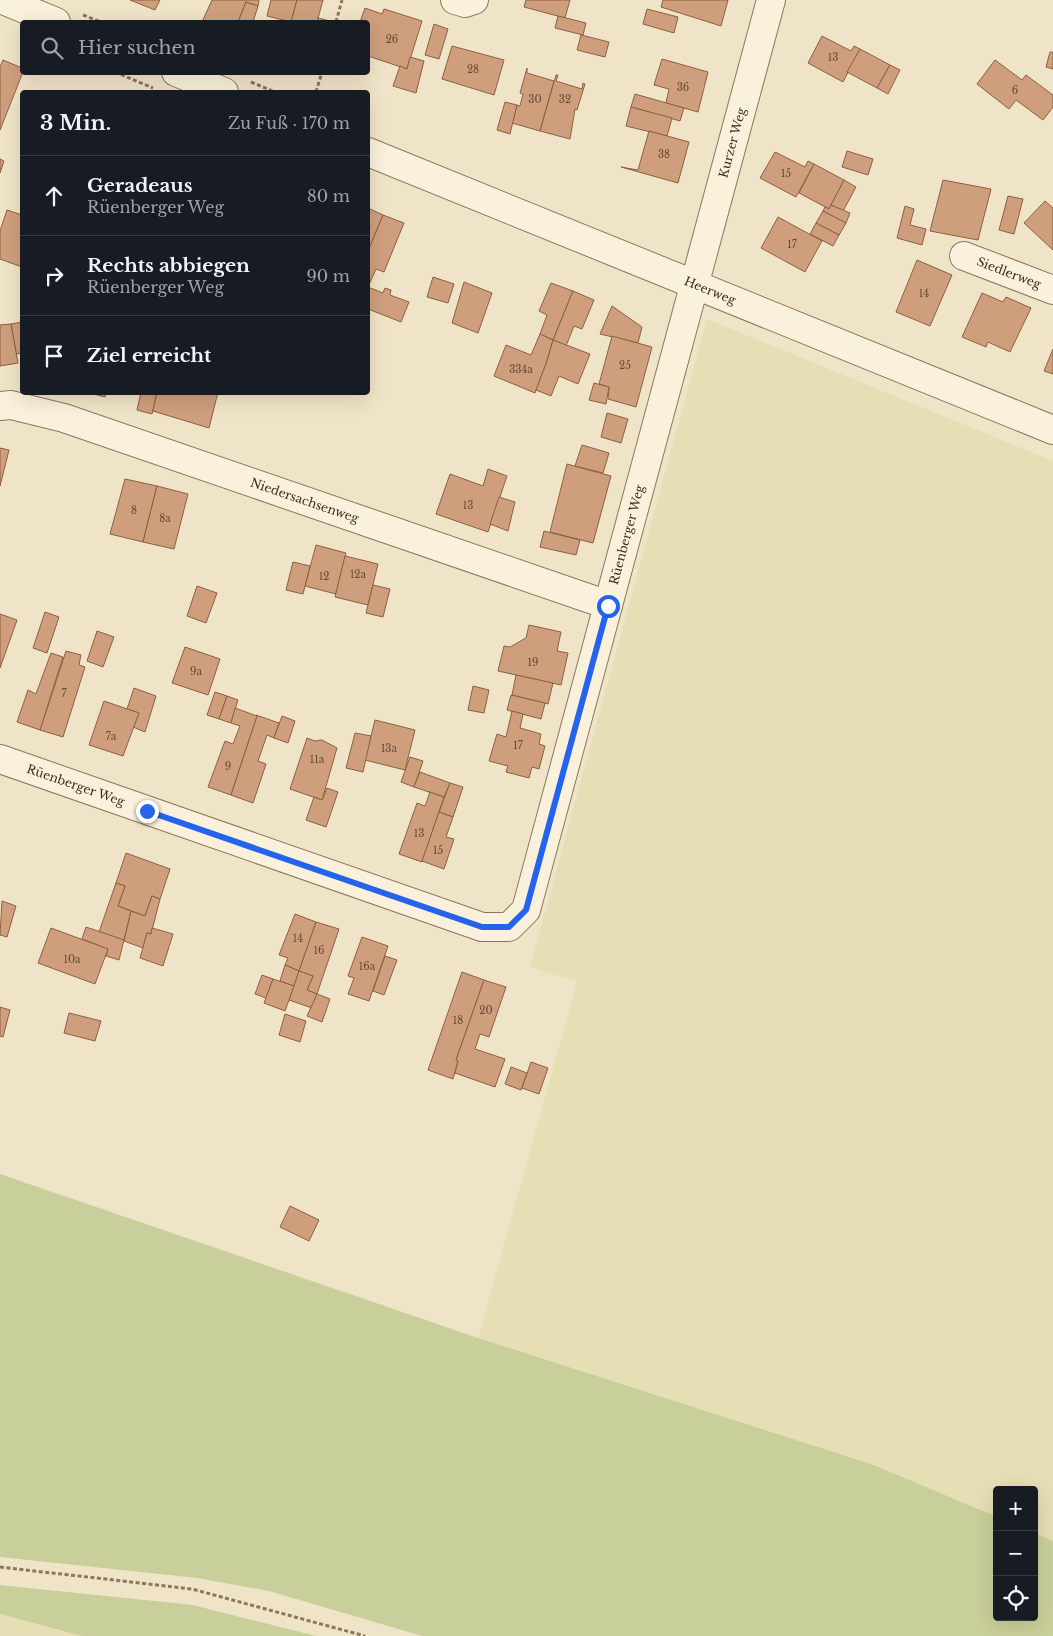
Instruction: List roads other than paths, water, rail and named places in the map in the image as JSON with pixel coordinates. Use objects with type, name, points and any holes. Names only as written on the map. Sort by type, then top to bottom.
[{"type":"street","points":[[4,0],[51,20]]},
{"type":"street","points":[[455,0],[464,3],[474,0]]},
{"type":"street","name":"Kurzer Weg","points":[[694,285],[771,0]]},
{"type":"street","points":[[166,81],[213,90]]},
{"type":"street","name":"Heerweg","points":[[370,153],[1053,430]]},
{"type":"street","name":"Siedlerweg","points":[[964,256],[1053,290]]},
{"type":"street","name":"Rüenberger Weg","points":[[0,759],[482,927],[509,927],[526,910],[694,285]]},
{"type":"street","name":"Niedersachsenweg","points":[[0,406],[12,405],[64,418],[608,606]]}]
